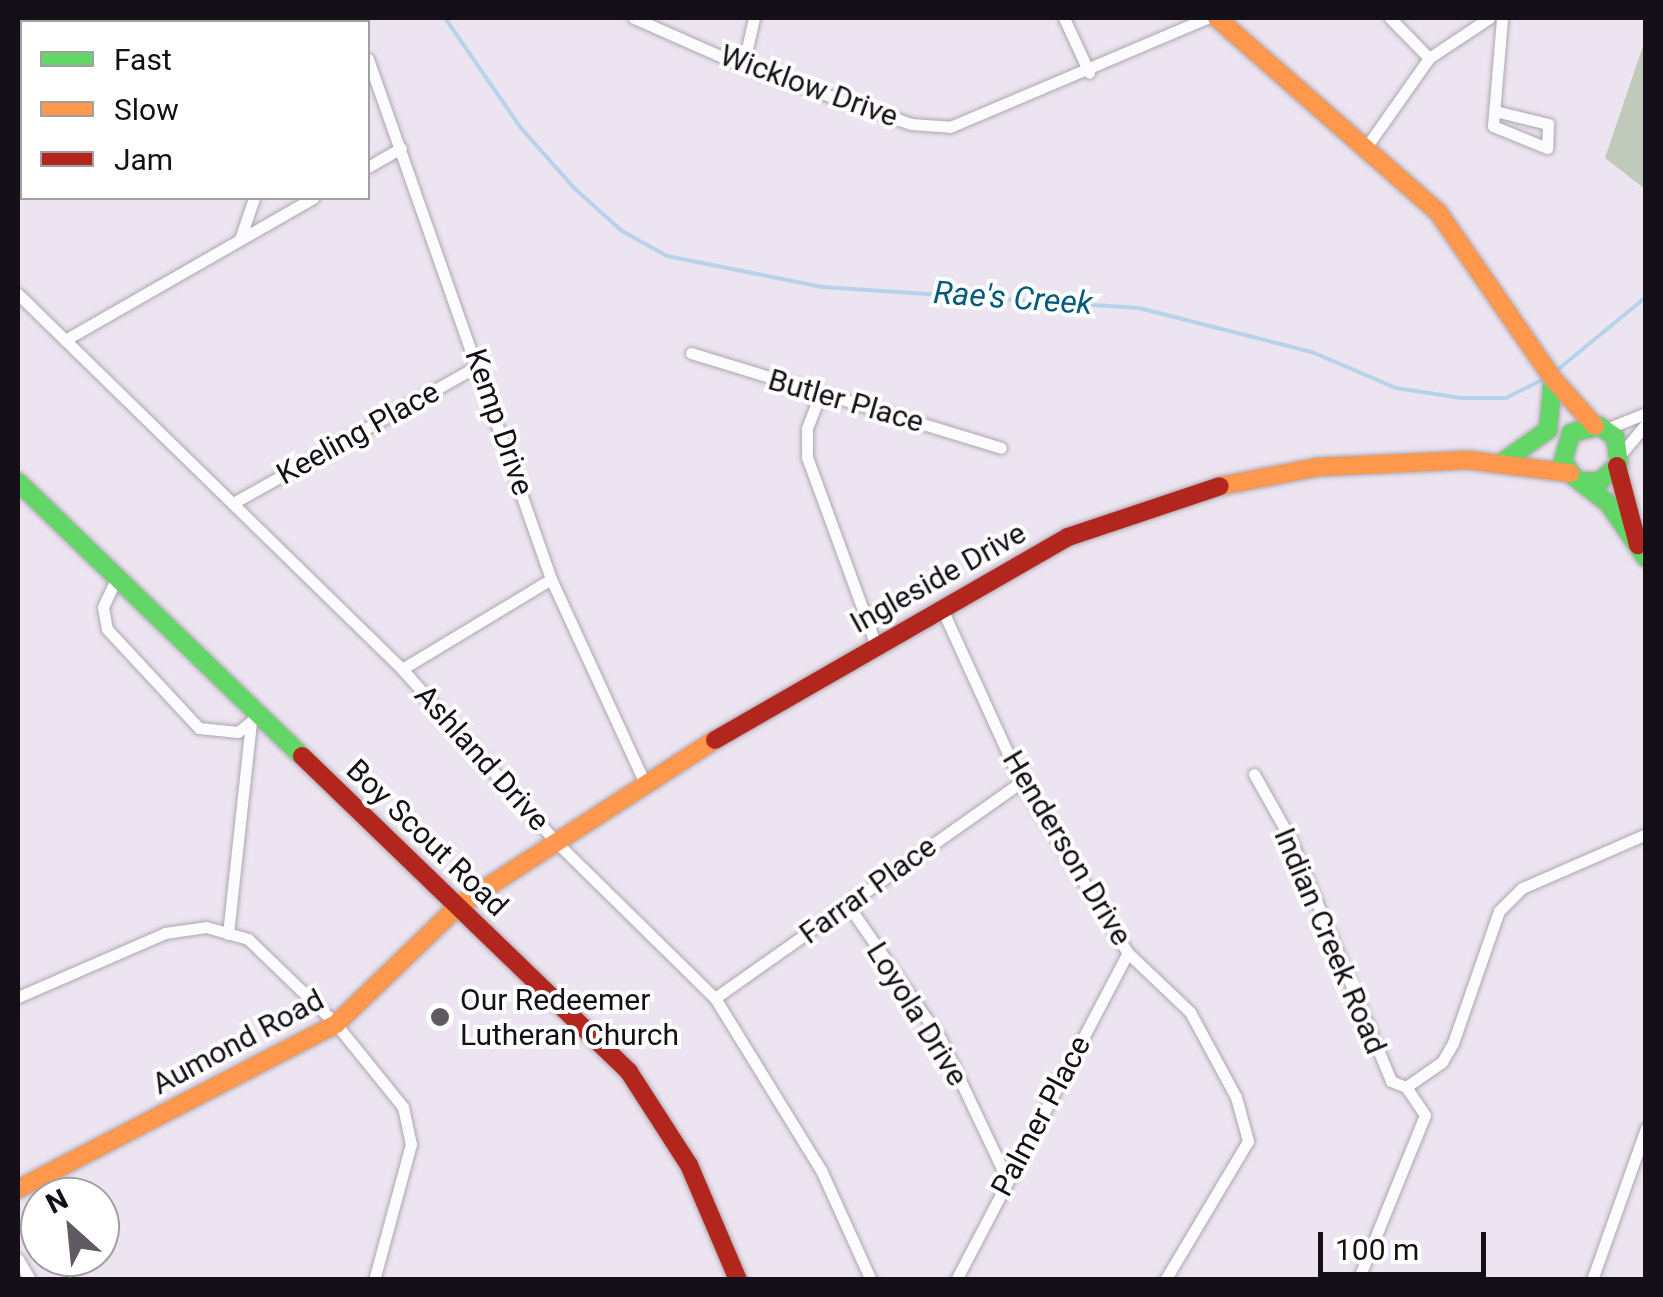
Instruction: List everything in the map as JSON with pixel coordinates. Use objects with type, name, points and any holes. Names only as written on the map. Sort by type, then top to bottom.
[{"type":"street","name":"Wicklow Drive","points":[[634,18],[743,66],[911,124],[950,126],[1088,72],[1206,18]]},
{"type":"street","points":[[743,66],[754,18]]},
{"type":"street","points":[[1064,18],[1088,72]]},
{"type":"street","points":[[1217,18],[1368,146],[1438,212],[1525,330],[1552,384],[1575,477],[1642,551]]},
{"type":"street","points":[[1390,18],[1430,58]]},
{"type":"street","points":[[1368,146],[1430,58],[1489,18]]},
{"type":"street","points":[[1494,111],[1548,124],[1546,148],[1493,126],[1494,111],[1502,18]]},
{"type":"street","name":"Kemp Drive","points":[[370,63],[481,364],[552,580],[644,781]]},
{"type":"street","points":[[370,165],[401,148]]},
{"type":"street","points":[[240,239],[253,200]]},
{"type":"street","points":[[65,340],[309,200]]},
{"type":"street","name":"Ashland Drive","points":[[18,294],[236,502],[402,669],[556,840],[716,998],[821,1170],[871,1280]]},
{"type":"street","name":"Butler Place","points":[[691,352],[819,397],[1001,448]]},
{"type":"street","name":"Keeling Place","points":[[236,502],[481,364]]},
{"type":"street","points":[[1552,384],[1600,427],[1619,460],[1642,551]]},
{"type":"street","points":[[1503,461],[1543,438],[1552,384]]},
{"type":"street","points":[[819,397],[807,428],[808,456],[875,643]]},
{"type":"street","points":[[1600,427],[1646,413]]},
{"type":"street","points":[[1575,477],[1599,482],[1646,424]]},
{"type":"street","name":"Ingleside Drive","points":[[1503,461],[1600,427]]},
{"type":"street","name":"Ingleside Drive","points":[[458,906],[644,781],[875,643],[1068,538],[1200,490],[1376,460],[1503,461],[1575,477]]},
{"type":"street","name":"Boy Scout Road","points":[[18,482],[255,718],[458,906],[628,1072],[690,1166],[738,1280]]},
{"type":"street","points":[[116,577],[103,607],[120,649],[199,728],[229,734],[255,718]]},
{"type":"street","points":[[402,669],[552,580]]},
{"type":"street","name":"Henderson Drive","points":[[942,609],[1022,782],[1128,952],[1190,1012],[1236,1097],[1248,1141],[1166,1280]]},
{"type":"street","points":[[228,934],[255,718]]},
{"type":"street","name":"Indian Creek Road","points":[[1254,774],[1290,838],[1391,1081],[1406,1087],[1442,1062],[1453,1043],[1499,911],[1522,888],[1646,834]]},
{"type":"street","name":"Farrar Place","points":[[716,998],[1022,782]]},
{"type":"street","name":"Loyola Drive","points":[[848,905],[941,1040],[1007,1178]]},
{"type":"street","name":"Aumond Road","points":[[18,1189],[336,1024],[458,906]]},
{"type":"street","points":[[18,997],[165,933],[206,927],[248,939],[336,1024],[402,1107],[411,1144],[374,1280]]},
{"type":"street","name":"Palmer Place","points":[[956,1280],[1128,952]]},
{"type":"street","points":[[1358,1280],[1425,1115],[1406,1087]]},
{"type":"street","points":[[1592,1280],[1644,1137]]},
{"type":"street","points":[[18,1259],[30,1280]]},
{"type":"green space","points":[[1645,40],[1645,189],[1605,158]]},
{"type":"waterway","name":"Rae's Creek","points":[[445,18],[521,128],[574,188],[622,231],[667,256],[822,287],[1139,308],[1312,352],[1396,388],[1461,398],[1506,398],[1544,379]]},
{"type":"waterway","name":"Rae's Creek","points":[[1556,371],[1646,297]]},
{"type":"traffic: fast","points":[[1504,461],[1548,430],[1553,379]]},
{"type":"traffic: fast","points":[[1581,481],[1599,482],[1619,464],[1615,437],[1599,426],[1571,433],[1563,461],[1573,476],[1609,504],[1646,558]]},
{"type":"traffic: fast","points":[[18,482],[302,756]]},
{"type":"traffic: slow","points":[[1217,18],[1438,212],[1553,379],[1595,426]]},
{"type":"traffic: slow","points":[[1220,486],[1319,467],[1468,460],[1570,473]]},
{"type":"traffic: slow","points":[[18,1189],[336,1024],[458,906],[715,740]]},
{"type":"traffic: jam","points":[[1617,466],[1638,545]]},
{"type":"traffic: jam","points":[[715,740],[1068,537],[1220,486]]},
{"type":"traffic: jam","points":[[302,756],[629,1072],[689,1165],[738,1280]]},
{"type":"place","name":"Our Redeemer Lutheran Church","points":[[440,1017]]}]
